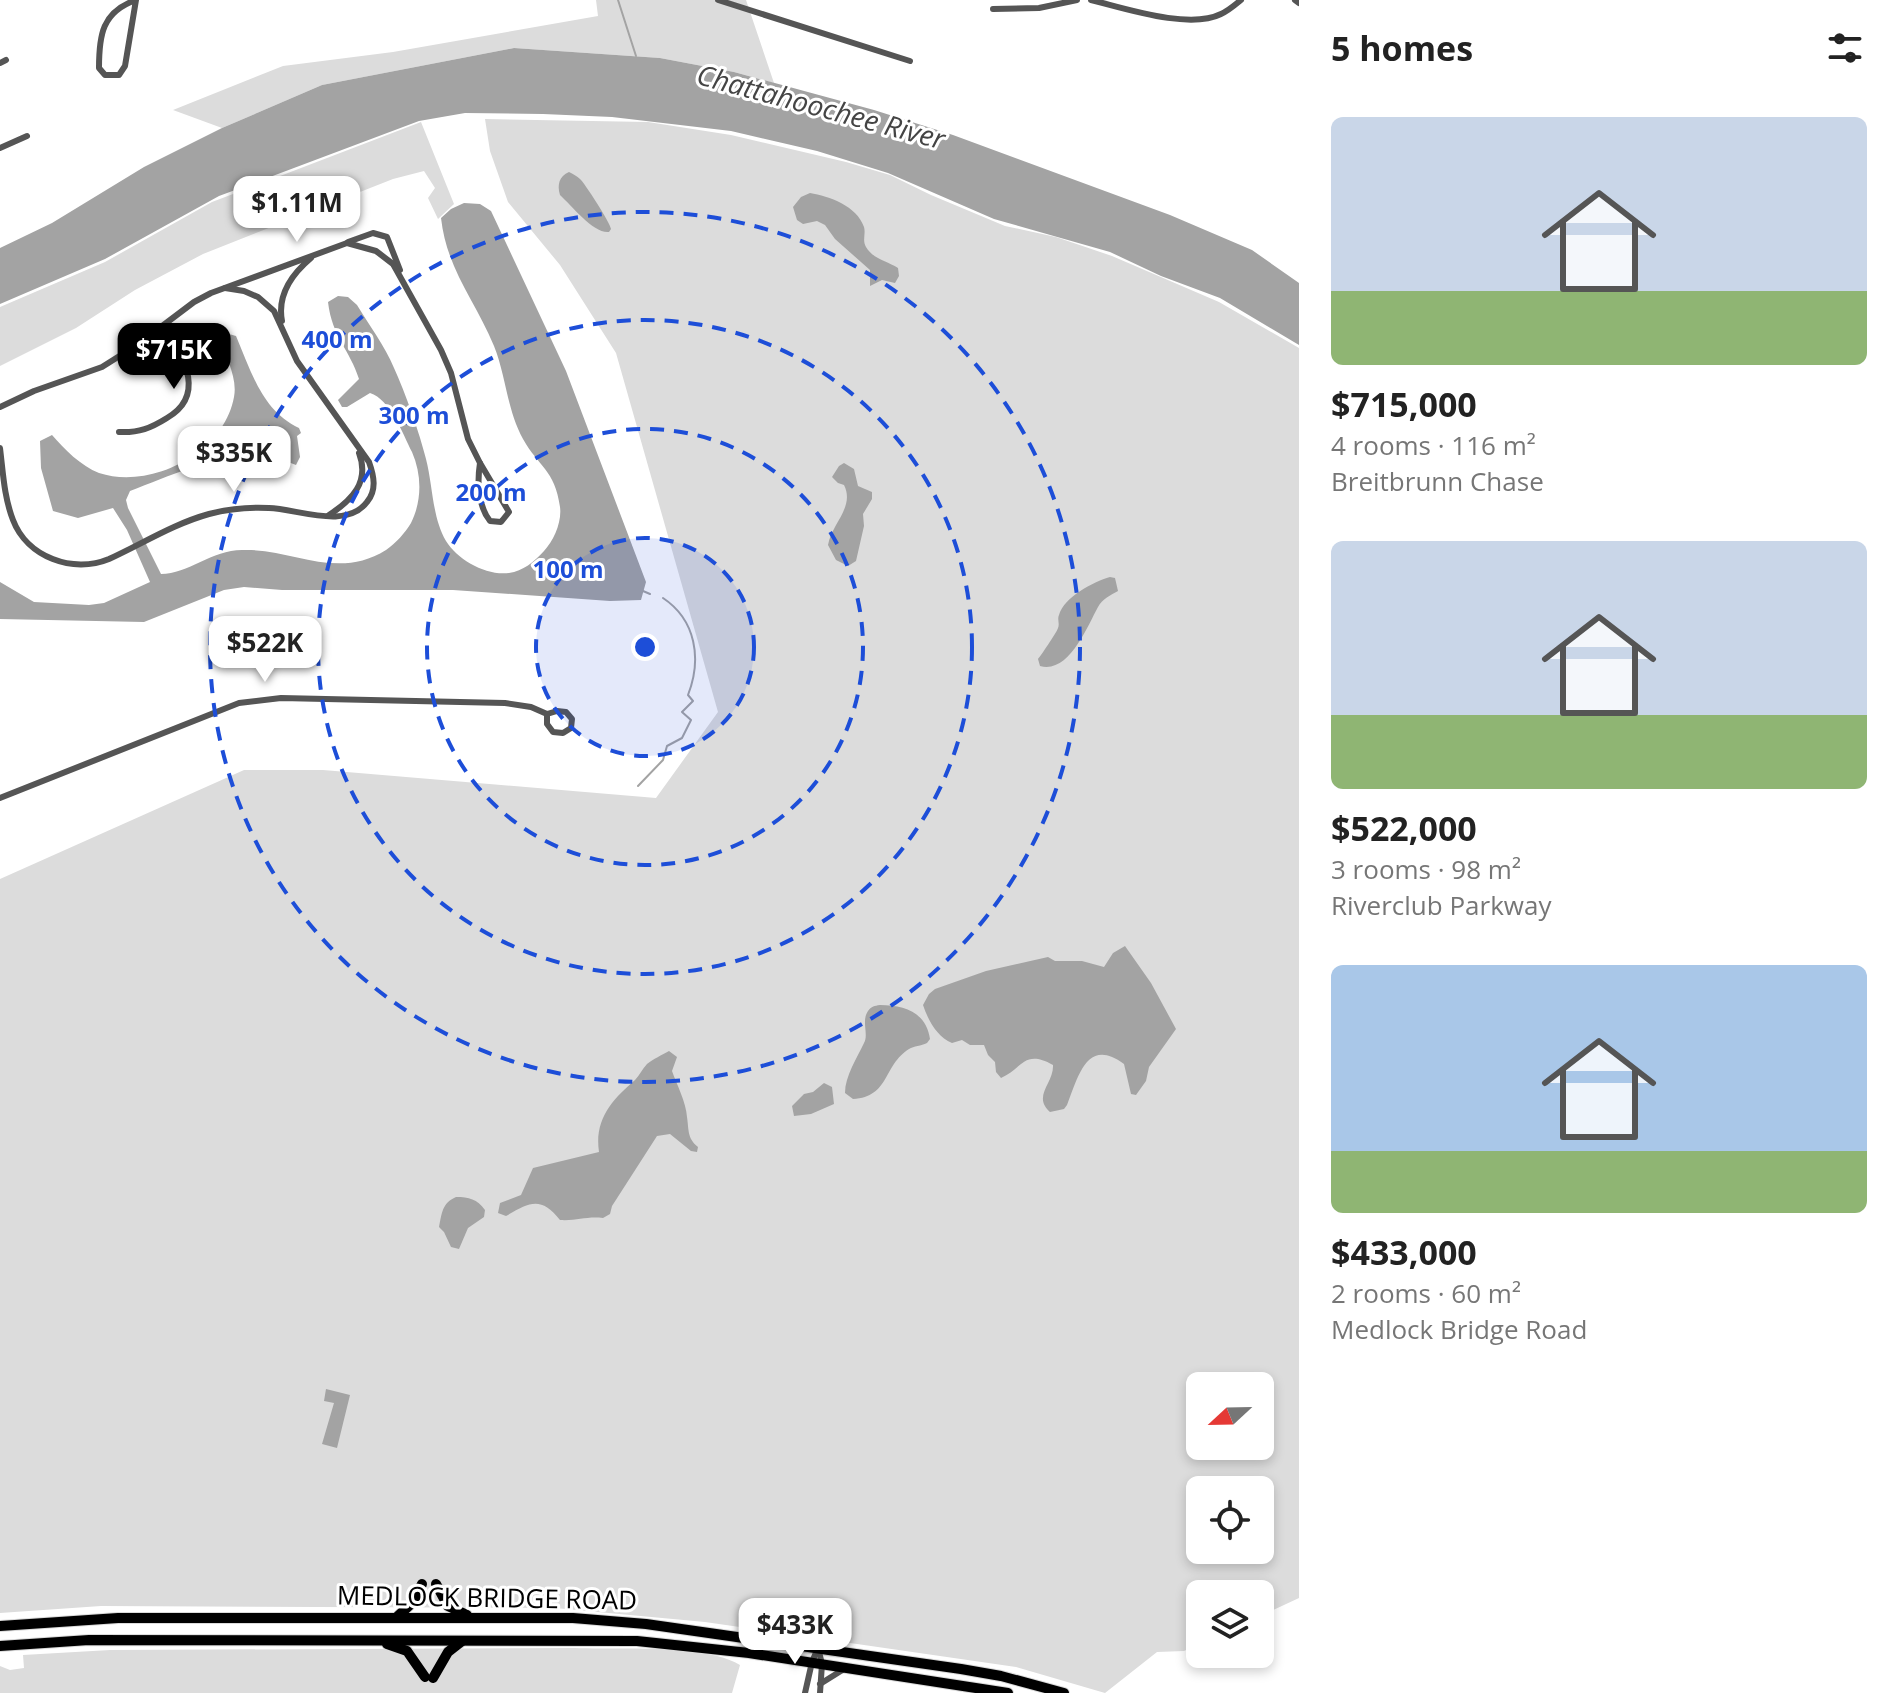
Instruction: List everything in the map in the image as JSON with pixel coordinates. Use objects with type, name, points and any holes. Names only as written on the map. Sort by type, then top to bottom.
[{"type":"highway","points":[[396,1618],[414,1601],[422,1584]]},
{"type":"highway","points":[[436,1584],[448,1606],[477,1618]]},
{"type":"highway","name":"MEDLOCK BRIDGE ROAD","points":[[0,1626],[118,1618],[573,1618],[646,1624],[818,1648],[1001,1676],[1064,1693]]},
{"type":"highway","name":"MEDLOCK BRIDGE ROAD","points":[[0,1646],[89,1640],[637,1641],[800,1670],[817,1663],[1003,1692]]},
{"type":"highway","points":[[378,1640],[407,1651],[429,1677],[448,1652],[462,1641]]},
{"type":"street","points":[[136,0],[125,66],[119,75],[105,75],[99,68],[99,60],[107,20],[122,5],[136,0]]},
{"type":"street","points":[[718,0],[910,61]]},
{"type":"street","points":[[993,9],[1039,8],[1077,0]]},
{"type":"street","points":[[1091,0],[1154,15],[1195,19],[1219,16],[1241,0]]},
{"type":"street","points":[[0,148],[27,136]]},
{"type":"street","points":[[0,407],[34,391],[102,367],[194,302],[373,233],[387,237],[402,277]]},
{"type":"street","points":[[347,243],[376,251],[393,264],[402,277],[451,373],[468,439],[509,512],[501,522],[490,521],[484,511],[478,486],[480,463]]},
{"type":"street","points":[[285,333],[281,311],[286,289],[297,270],[320,252]]},
{"type":"street","points":[[0,448],[7,501],[14,523],[24,539],[52,560],[81,565],[108,559],[196,517],[220,511],[272,508],[344,517],[357,512],[372,494],[374,480],[371,469],[297,361],[274,311],[258,297],[225,288]]},
{"type":"street","points":[[119,432],[145,430],[180,411],[187,401],[190,389],[188,374],[165,325]]},
{"type":"street","points":[[329,515],[347,503],[358,490],[363,471],[358,450]]},
{"type":"street","points":[[0,798],[217,710],[260,699],[505,703],[531,707],[547,714],[566,712],[572,719],[571,728],[563,733],[553,732],[547,724],[547,714]]},
{"type":"street","points":[[818,1648],[820,1693]]},
{"type":"street","points":[[805,1693],[800,1670],[817,1663]]},
{"type":"street","points":[[820,1684],[846,1667]]},
{"type":"shaded area","points":[[596,0],[746,0],[774,83],[660,58],[514,48],[322,85],[222,128],[173,110],[283,66],[393,52],[598,16]]},
{"type":"shaded area","points":[[485,119],[648,122],[731,135],[890,175],[1005,226],[1056,237],[1112,256],[1219,302],[1299,348],[1299,1598],[1274,1610],[1274,1580],[1186,1580],[1186,1650],[1157,1652],[1105,1693],[1016,1667],[705,1622],[555,1608],[101,1606],[0,1613],[0,879],[244,770],[323,770],[656,798],[718,712],[616,353],[560,265],[508,202],[490,151]]},
{"type":"shaded area","points":[[421,122],[454,204],[438,219],[428,198],[435,188],[424,171],[393,179],[203,254],[135,290],[76,328],[0,366],[0,307],[105,262],[212,202]]},
{"type":"shaded area","points":[[110,1650],[684,1650],[725,1658],[740,1665],[732,1693],[0,1693],[0,1666],[10,1670],[24,1668],[23,1655]]},
{"type":"water","name":"Chattahoochee River","points":[[514,48],[660,58],[734,72],[953,135],[1170,215],[1252,250],[1299,283],[1299,345],[1220,298],[1161,276],[1110,252],[994,219],[888,173],[817,151],[731,131],[612,117],[543,114],[465,113],[419,121],[219,196],[105,259],[0,304],[0,248],[52,223],[144,167],[222,128],[322,85]]},
{"type":"water","points":[[569,172],[580,179],[592,195],[610,226],[609,232],[590,224],[560,195],[560,181]]},
{"type":"water","points":[[810,193],[834,200],[855,213],[864,227],[864,242],[869,251],[898,268],[899,276],[895,283],[882,280],[870,286],[870,270],[835,239],[825,225],[817,221],[803,224],[797,220],[793,207],[801,197]]},
{"type":"water","points":[[464,203],[480,204],[491,211],[566,371],[646,582],[641,600],[610,601],[453,590],[282,590],[244,587],[224,590],[144,622],[0,619],[0,582],[34,602],[89,605],[104,603],[150,582],[127,530],[113,508],[78,518],[53,511],[41,468],[40,441],[52,435],[86,466],[99,473],[119,477],[162,471],[182,462],[201,450],[216,435],[227,417],[235,389],[223,338],[229,334],[236,336],[267,401],[286,421],[299,428],[300,457],[296,465],[254,457],[212,462],[130,491],[126,500],[128,508],[161,574],[181,570],[220,554],[242,550],[350,563],[368,559],[397,541],[411,523],[417,506],[418,470],[400,427],[384,402],[370,393],[347,407],[342,407],[338,400],[359,379],[330,314],[328,302],[338,296],[348,297],[357,305],[390,360],[423,449],[441,532],[451,548],[473,565],[491,572],[509,573],[536,559],[551,542],[558,525],[558,495],[550,476],[518,428],[494,346],[449,253],[441,218]]},
{"type":"water","points":[[844,463],[854,469],[858,486],[872,492],[872,499],[863,514],[864,526],[856,561],[848,566],[836,560],[828,545],[847,501],[844,485],[832,477]]},
{"type":"water","points":[[1115,578],[1118,591],[1100,604],[1076,647],[1060,663],[1050,667],[1040,666],[1038,659],[1057,630],[1062,608],[1088,586]]},
{"type":"water","points":[[1125,946],[1151,983],[1176,1029],[1149,1067],[1146,1081],[1136,1095],[1131,1094],[1124,1064],[1101,1055],[1093,1057],[1080,1072],[1064,1109],[1050,1112],[1043,1095],[1053,1065],[1030,1059],[1001,1078],[984,1045],[970,1045],[962,1040],[952,1043],[942,1037],[923,1005],[935,989],[986,971],[1048,957],[1055,961],[1082,961],[1104,967],[1113,953]]},
{"type":"water","points":[[880,1005],[905,1009],[919,1016],[930,1039],[901,1056],[874,1093],[853,1099],[845,1093],[847,1080],[865,1039],[866,1015],[872,1007]]},
{"type":"water","points":[[669,1051],[677,1057],[672,1071],[685,1105],[690,1137],[698,1147],[697,1152],[691,1151],[670,1134],[657,1136],[612,1206],[610,1214],[603,1218],[560,1220],[541,1204],[522,1207],[506,1216],[498,1213],[500,1203],[521,1195],[533,1168],[599,1152],[599,1130],[613,1102],[647,1064]]},
{"type":"water","points":[[824,1083],[832,1087],[834,1104],[811,1114],[794,1116],[792,1106],[804,1094],[813,1092]]},
{"type":"water","points":[[456,1197],[472,1199],[485,1210],[484,1217],[468,1228],[459,1249],[451,1247],[439,1227],[445,1205]]},
{"type":"water","points":[[326,1389],[350,1395],[337,1448],[322,1444],[334,1403],[324,1401]]},
{"type":"waterway","points":[[618,0],[636,56]]},
{"type":"waterway","points":[[643,591],[650,594]]},
{"type":"waterway","points":[[638,786],[663,760],[667,746],[682,738],[691,720],[682,712],[693,701],[688,695],[695,668],[693,641],[683,617],[663,598]]}]
